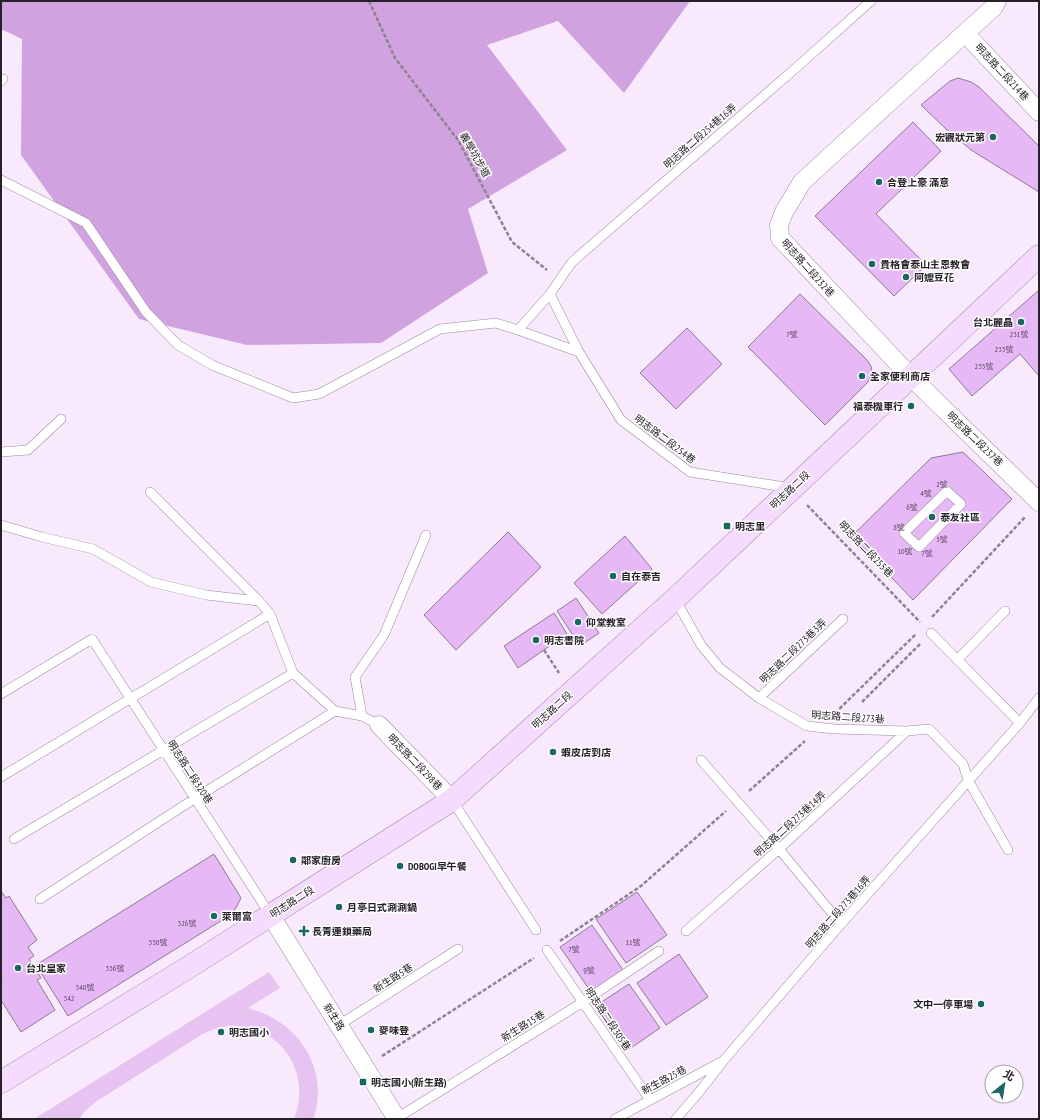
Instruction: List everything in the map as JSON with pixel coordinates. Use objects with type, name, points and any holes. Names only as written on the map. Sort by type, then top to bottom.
[{"type":"main road","name":"明志路二段","points":[[1,1082],[271,916],[452,800],[675,599],[1039,256]]},
{"type":"street","points":[[965,33],[992,3]]},
{"type":"street","name":"明志路二段232巷","points":[[910,376],[858,323],[780,238],[779,225],[784,212],[802,182],[965,33]]},
{"type":"street","name":"明志路二段214巷","points":[[965,33],[1039,112]]},
{"type":"street","name":"明志路二段237巷","points":[[910,376],[1039,502]]},
{"type":"street","name":"明志路二段298巷","points":[[379,725],[452,800]]},
{"type":"street","name":"新生路","points":[[271,916],[397,1118]]},
{"type":"lane","name":"明志路二段254巷16弄","points":[[518,330],[550,294],[572,262],[872,1]]},
{"type":"lane","points":[[1,180],[86,223],[146,312],[178,345],[212,365],[293,398],[319,394],[440,329],[496,323],[579,352]]},
{"type":"lane","name":"明志路二段254巷","points":[[550,294],[579,352],[621,420],[690,472],[792,488]]},
{"type":"lane","points":[[1,452],[28,450],[61,420]]},
{"type":"lane","points":[[947,491],[954,497],[961,504],[919,547],[904,533],[947,491]]},
{"type":"lane","points":[[150,492],[259,601],[270,614],[293,673],[335,711],[362,716],[379,725]]},
{"type":"lane","points":[[1,525],[42,537],[93,549],[151,582],[206,594],[259,601]]},
{"type":"lane","points":[[362,716],[355,676],[384,635],[426,535]]},
{"type":"lane","name":"明志路二段273巷","points":[[675,599],[701,645],[720,668],[759,698],[807,726],[834,729],[907,731],[929,729],[963,764],[968,780],[1008,850]]},
{"type":"lane","points":[[957,660],[1005,611]]},
{"type":"lane","points":[[1,777],[270,614]]},
{"type":"lane","name":"明志路二段273巷3弄","points":[[759,698],[843,618]]},
{"type":"lane","points":[[931,633],[1020,723]]},
{"type":"lane","name":"明志路二段320巷","points":[[1,694],[92,639],[271,916]]},
{"type":"lane","points":[[14,839],[293,673]]},
{"type":"lane","name":"明志路二段273巷16弄","points":[[676,1119],[724,1060],[841,924],[1020,723],[1039,698]]},
{"type":"lane","points":[[40,899],[194,799],[335,711]]},
{"type":"lane","name":"明志路二段273巷14弄","points":[[686,931],[779,850],[907,731]]},
{"type":"lane","points":[[701,760],[841,924]]},
{"type":"lane","points":[[452,800],[536,930]]},
{"type":"lane","name":"新生路5巷","points":[[339,1025],[458,949]]},
{"type":"lane","name":"明志路二段305巷","points":[[547,950],[650,1100]]},
{"type":"lane","name":"新生路15巷","points":[[397,1118],[583,1002],[660,951]]},
{"type":"lane","name":"新生路25巷","points":[[615,1119],[724,1060]]},
{"type":"path","name":"義學坑步道","points":[[369,1],[395,58],[458,140],[512,242],[550,272],[550,294]]},
{"type":"path","name":"明志路二段255巷","points":[[792,488],[924,626]]},
{"type":"path","points":[[862,702],[931,633]]},
{"type":"path","points":[[544,650],[571,692]]},
{"type":"path","points":[[365,1067],[547,950]]},
{"type":"shaded area","points":[[1,1],[690,1],[624,93],[558,21],[487,45],[567,150],[468,209],[488,273],[381,343],[247,345],[139,319],[21,155],[22,39],[1,29]]},
{"type":"shaded area","points":[[269,972],[280,988],[248,1008],[263,1013],[284,1025],[305,1047],[312,1060],[318,1089],[317,1104],[313,1119],[294,1119],[299,1101],[299,1084],[295,1068],[287,1053],[276,1041],[262,1032],[246,1027],[227,1026],[214,1029],[201,1035],[97,1101],[86,1110],[79,1119],[34,1119]]},
{"type":"building","name":"宏觀狀元第","points":[[958,78],[971,82],[979,87],[1039,146],[1039,192],[971,150],[921,105],[950,81]]},
{"type":"building","name":"合登上豪 滿意","points":[[913,122],[941,151],[876,214],[926,265],[894,296],[815,216]]},
{"type":"building","name":"台北麗晶","points":[[1039,290],[1039,376],[1020,354],[972,396],[949,369]]},
{"type":"building","points":[[800,294],[867,360],[871,366],[872,374],[868,382],[825,425],[748,347]]},
{"type":"building","points":[[687,328],[722,364],[676,409],[640,373]]},
{"type":"building","name":"泰友社區","points":[[963,452],[1012,499],[913,600],[852,536],[931,458]]},
{"type":"building","points":[[508,532],[541,567],[456,650],[424,615]]},
{"type":"building","name":"自在泰吉","points":[[625,536],[652,569],[602,614],[574,583]]},
{"type":"building","name":"仰堂教室","points":[[576,598],[599,633],[580,646],[557,611]]},
{"type":"building","name":"明志書院","points":[[554,613],[567,634],[518,668],[504,646]]},
{"type":"building","points":[[214,854],[241,898],[232,914],[68,1016],[36,965]]},
{"type":"building","name":"台北皇家","points":[[1,891],[6,898],[9,896],[37,940],[28,947],[34,956],[29,959],[41,978],[37,980],[55,1010],[21,1032],[1,1000]]},
{"type":"building","points":[[637,892],[667,935],[626,963],[596,919]]},
{"type":"building","points":[[592,925],[623,970],[591,992],[560,947]]},
{"type":"building","points":[[679,954],[708,997],[666,1025],[637,983]]},
{"type":"building","points":[[629,984],[660,1028],[628,1050],[597,1005]]},
{"type":"place","name":"宏觀狀元第","points":[[993,137]]},
{"type":"place","name":"合登上豪 滿意","points":[[879,182]]},
{"type":"place","name":"貴格會泰山主恩教會","points":[[872,264]]},
{"type":"place","name":"阿嬤豆花","points":[[906,277]]},
{"type":"place","name":"台北麗晶","points":[[1021,322]]},
{"type":"place","name":"全家便利商店","points":[[862,376]]},
{"type":"place","name":"福泰機車行","points":[[911,406]]},
{"type":"place","name":"泰友社區","points":[[932,517]]},
{"type":"place","name":"明志里","points":[[727,526]]},
{"type":"place","name":"自在泰吉","points":[[613,576]]},
{"type":"place","name":"仰堂教室","points":[[578,622]]},
{"type":"place","name":"明志書院","points":[[536,640]]},
{"type":"place","name":"蝦皮店到店","points":[[553,752]]},
{"type":"place","name":"鄰家廚房","points":[[293,860]]},
{"type":"place","name":"DOBOGI早午餐","points":[[400,866]]},
{"type":"place","name":"月亭日式涮涮鍋","points":[[339,907]]},
{"type":"place","name":"萊爾富","points":[[214,916]]},
{"type":"place","name":"長青連鎖藥局","points":[[304,931]]},
{"type":"place","name":"台北皇家","points":[[18,968]]},
{"type":"place","name":"文中一停車場","points":[[981,1004]]},
{"type":"place","name":"麥味登","points":[[371,1030]]},
{"type":"place","name":"明志國小","points":[[221,1032]]},
{"type":"place","name":"明志國小(新生路)","points":[[363,1082]]}]
